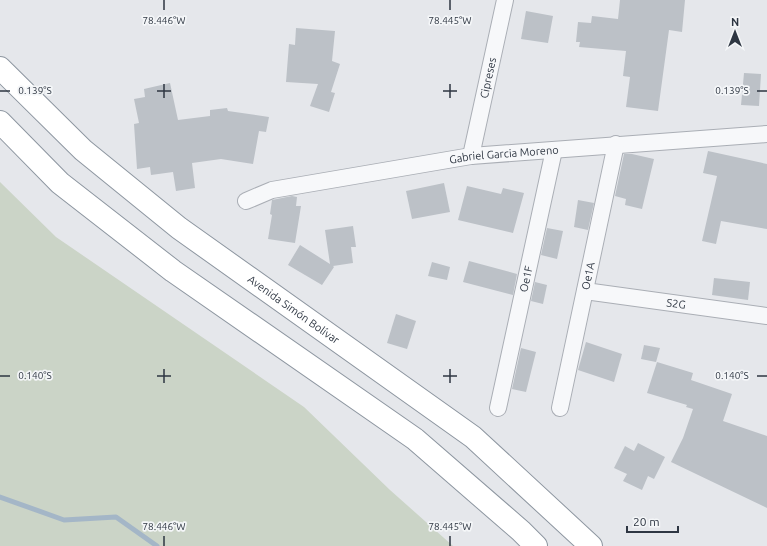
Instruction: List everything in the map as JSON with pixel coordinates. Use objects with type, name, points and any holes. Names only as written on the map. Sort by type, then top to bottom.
[{"type":"highway","name":"Avenida Simón Bolívar","points":[[0,68],[83,150],[179,228],[473,437],[591,546]]},
{"type":"highway","points":[[0,122],[60,183],[173,271],[415,439],[521,531],[536,546]]},
{"type":"street","name":"Cipreses","points":[[471,156],[505,0]]},
{"type":"street","name":"Gabriel Garcia Moreno","points":[[246,201],[272,190],[471,156],[616,144],[767,134]]},
{"type":"street","name":"Oe1A","points":[[560,408],[616,144]]},
{"type":"street","name":"Oe1F","points":[[498,408],[554,150]]},
{"type":"street","name":"S2G","points":[[585,291],[767,316]]},
{"type":"shaded area","points":[[0,182],[56,237],[304,407],[390,490],[453,546],[0,546]]},
{"type":"building","points":[[620,0],[685,0],[682,32],[669,30],[658,111],[626,107],[630,77],[623,76],[626,51],[579,47],[580,42],[576,42],[578,22],[591,23],[592,16],[618,19]]},
{"type":"building","points":[[526,11],[553,16],[548,43],[521,39]]},
{"type":"building","points":[[296,28],[335,31],[332,61],[340,64],[331,92],[335,93],[329,112],[310,106],[318,84],[286,82],[289,44],[295,45]]},
{"type":"building","points":[[744,73],[761,74],[759,106],[741,105]]},
{"type":"building","points":[[170,83],[178,120],[210,116],[210,110],[227,108],[228,111],[269,117],[266,132],[259,131],[253,164],[221,159],[192,163],[195,188],[176,191],[173,172],[151,175],[150,167],[137,169],[134,124],[139,123],[134,99],[145,97],[144,89]]},
{"type":"building","points":[[708,151],[767,164],[767,229],[721,221],[716,244],[702,241],[717,176],[703,173]]},
{"type":"building","points":[[624,154],[632,154],[654,159],[642,209],[625,205],[626,199],[615,196]]},
{"type":"building","points":[[444,183],[450,212],[412,219],[406,191]]},
{"type":"building","points":[[467,186],[501,194],[503,188],[524,193],[513,233],[458,220]]},
{"type":"building","points":[[292,196],[297,197],[296,206],[301,206],[295,243],[268,239],[272,215],[270,214],[272,200]]},
{"type":"building","points":[[578,200],[594,203],[588,230],[574,227]]},
{"type":"building","points":[[353,226],[356,247],[351,247],[353,263],[333,266],[334,267],[322,285],[288,265],[300,245],[330,264],[325,230]]},
{"type":"building","points":[[547,228],[563,231],[557,259],[541,255]]},
{"type":"building","points":[[469,261],[517,274],[513,295],[463,282]]},
{"type":"building","points":[[432,262],[450,267],[447,280],[428,276]]},
{"type":"building","points":[[714,278],[750,282],[748,300],[712,295]]},
{"type":"building","points":[[535,282],[547,285],[543,304],[531,301]]},
{"type":"building","points":[[396,314],[416,321],[407,349],[387,343]]},
{"type":"building","points":[[586,342],[622,354],[614,382],[578,370]]},
{"type":"building","points":[[644,345],[660,348],[656,362],[641,359]]},
{"type":"building","points":[[521,348],[536,352],[526,392],[512,389]]},
{"type":"building","points":[[657,362],[693,373],[691,380],[732,394],[723,421],[767,436],[767,508],[671,462],[683,438],[693,409],[686,407],[687,405],[647,393]]},
{"type":"building","points":[[638,443],[665,457],[654,479],[648,476],[642,490],[623,481],[627,474],[614,468],[625,446],[634,451]]},
{"type":"waterway","points":[[0,497],[64,520],[116,517],[157,546]]}]
